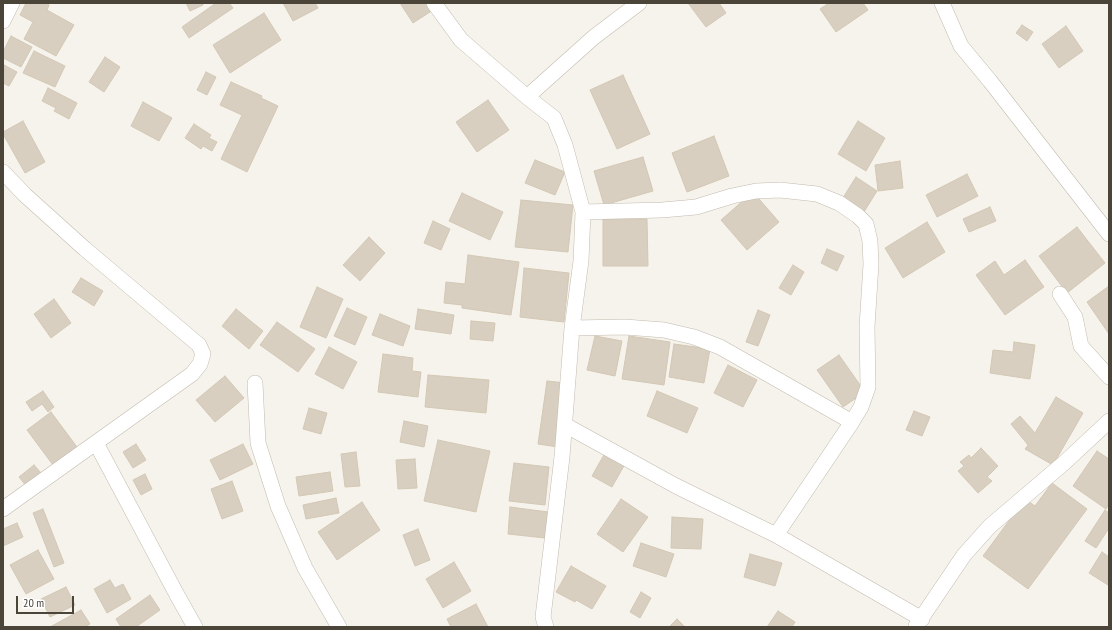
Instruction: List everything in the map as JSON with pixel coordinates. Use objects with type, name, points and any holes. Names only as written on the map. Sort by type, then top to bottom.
[{"type":"street","points":[[3,21],[12,3]]},
{"type":"street","points":[[434,3],[461,40],[527,97],[554,118],[565,145],[583,212],[581,261],[572,328],[565,425],[543,617],[546,627]]},
{"type":"street","points":[[527,97],[594,37],[639,3]]},
{"type":"street","points":[[942,3],[961,46],[1109,234]]},
{"type":"street","points":[[3,172],[25,195],[85,249],[199,345],[203,354],[200,364],[192,374],[3,509]]},
{"type":"street","points":[[583,212],[696,208],[732,196],[756,191],[780,190],[817,194],[839,203],[858,216],[866,224],[870,242],[871,264],[867,327],[868,387],[861,407],[852,422],[776,535]]},
{"type":"street","points":[[1060,294],[1075,317],[1081,346],[1109,377]]},
{"type":"street","points":[[572,328],[625,327],[664,330],[694,337],[720,346],[852,422]]},
{"type":"street","points":[[255,383],[258,443],[278,506],[305,568],[339,627]]},
{"type":"street","points":[[565,425],[676,486],[776,535],[919,623],[964,555],[990,526],[1064,463],[1109,421]]},
{"type":"street","points":[[96,443],[195,627]]},
{"type":"building","points":[[26,3],[46,3],[49,5],[47,10],[74,25],[56,56],[24,39],[33,22],[20,15]]},
{"type":"building","points":[[186,3],[203,3],[203,5],[190,11]]},
{"type":"building","points":[[216,3],[229,3],[233,8],[189,38],[182,27]]},
{"type":"building","points":[[283,3],[315,3],[318,8],[293,21]]},
{"type":"building","points":[[400,3],[428,3],[433,10],[413,23]]},
{"type":"building","points":[[688,3],[719,3],[726,13],[706,27]]},
{"type":"building","points":[[829,3],[863,3],[868,10],[836,32],[820,9]]},
{"type":"building","points":[[264,13],[281,40],[230,73],[213,45]]},
{"type":"building","points":[[1022,25],[1033,32],[1027,41],[1016,33]]},
{"type":"building","points":[[1066,26],[1083,51],[1059,68],[1042,44]]},
{"type":"building","points":[[11,36],[32,47],[21,67],[3,58],[3,52]]},
{"type":"building","points":[[34,51],[65,66],[55,87],[23,73]]},
{"type":"building","points":[[105,57],[120,67],[104,92],[89,82]]},
{"type":"building","points":[[4,65],[17,72],[9,86],[3,83]]},
{"type":"building","points":[[206,72],[216,77],[207,95],[197,90]]},
{"type":"building","points":[[623,75],[650,134],[617,149],[590,90]]},
{"type":"building","points":[[231,82],[262,96],[261,98],[278,106],[247,172],[221,159],[242,115],[220,105]]},
{"type":"building","points":[[48,88],[77,103],[69,119],[54,111],[56,108],[42,101]]},
{"type":"building","points":[[488,100],[509,130],[477,152],[456,122]]},
{"type":"building","points":[[143,102],[172,118],[159,141],[131,126]]},
{"type":"building","points":[[23,121],[45,162],[25,173],[3,134],[3,132]]},
{"type":"building","points":[[858,121],[885,138],[866,171],[838,154]]},
{"type":"building","points":[[194,124],[211,135],[209,138],[217,142],[212,151],[203,146],[201,149],[185,138]]},
{"type":"building","points":[[714,136],[729,176],[687,192],[672,153]]},
{"type":"building","points":[[643,157],[653,191],[604,205],[594,171]]},
{"type":"building","points":[[535,160],[565,172],[555,195],[525,183]]},
{"type":"building","points":[[900,161],[903,188],[878,191],[875,165]]},
{"type":"building","points":[[967,174],[978,196],[937,217],[926,195]]},
{"type":"building","points":[[856,177],[877,191],[862,215],[841,201]]},
{"type":"building","points":[[753,192],[779,222],[747,250],[721,220]]},
{"type":"building","points":[[462,193],[503,212],[490,240],[449,221]]},
{"type":"building","points":[[521,200],[573,205],[568,252],[515,247]]},
{"type":"building","points":[[990,207],[996,221],[969,232],[963,219]]},
{"type":"building","points":[[603,219],[647,219],[648,266],[603,266]]},
{"type":"building","points":[[433,221],[450,229],[441,250],[424,243]]},
{"type":"building","points":[[927,222],[945,252],[903,278],[885,248]]},
{"type":"building","points":[[1077,227],[1105,263],[1067,293],[1039,256]]},
{"type":"building","points":[[369,237],[385,253],[360,281],[343,265]]},
{"type":"building","points":[[827,249],[844,256],[837,271],[821,263]]},
{"type":"building","points":[[468,255],[519,262],[511,315],[462,308],[462,305],[444,303],[446,282],[465,284]]},
{"type":"building","points":[[1025,260],[1044,287],[1005,315],[976,275],[995,261],[1004,275]]},
{"type":"building","points":[[793,265],[804,272],[791,295],[779,288]]},
{"type":"building","points":[[524,268],[569,273],[564,322],[520,317]]},
{"type":"building","points":[[81,278],[103,291],[94,306],[72,292]]},
{"type":"building","points":[[1109,286],[1109,334],[1087,302]]},
{"type":"building","points":[[317,287],[343,299],[326,338],[300,327]]},
{"type":"building","points":[[54,299],[71,323],[51,338],[34,314]]},
{"type":"building","points":[[347,308],[367,317],[355,345],[334,336]]},
{"type":"building","points":[[236,309],[263,331],[249,349],[222,326]]},
{"type":"building","points":[[418,309],[454,315],[451,334],[415,329]]},
{"type":"building","points":[[758,310],[770,315],[758,346],[746,342]]},
{"type":"building","points":[[380,314],[410,326],[403,346],[372,335]]},
{"type":"building","points":[[471,321],[495,323],[493,341],[470,339]]},
{"type":"building","points":[[277,322],[315,349],[298,372],[260,345]]},
{"type":"building","points":[[595,336],[622,341],[615,376],[587,370]]},
{"type":"building","points":[[629,336],[670,342],[664,385],[622,379]]},
{"type":"building","points":[[1014,342],[1035,345],[1030,379],[990,373],[993,350],[1013,352]]},
{"type":"building","points":[[674,344],[710,349],[704,383],[669,377]]},
{"type":"building","points":[[329,347],[357,362],[343,389],[315,374]]},
{"type":"building","points":[[383,354],[413,358],[412,371],[421,372],[418,397],[378,392]]},
{"type":"building","points":[[839,355],[865,392],[843,407],[817,370]]},
{"type":"building","points":[[728,365],[757,380],[743,407],[714,393]]},
{"type":"building","points":[[428,375],[489,380],[486,413],[425,407]]},
{"type":"building","points":[[225,376],[244,398],[215,422],[196,400]]},
{"type":"building","points":[[547,381],[566,383],[558,447],[538,444]]},
{"type":"building","points":[[43,391],[54,407],[48,412],[42,404],[32,411],[26,402]]},
{"type":"building","points":[[657,391],[698,408],[687,433],[647,416]]},
{"type":"building","points":[[1056,397],[1083,413],[1053,465],[1025,449],[1028,445],[1011,424],[1020,416],[1035,433]]},
{"type":"building","points":[[309,408],[327,413],[321,434],[303,429]]},
{"type":"building","points":[[914,411],[930,417],[922,436],[906,430]]},
{"type":"building","points":[[51,412],[77,447],[53,465],[27,430]]},
{"type":"building","points":[[404,421],[428,426],[424,447],[400,442]]},
{"type":"building","points":[[438,440],[490,451],[476,512],[424,501]]},
{"type":"building","points":[[136,444],[146,460],[133,468],[123,452]]},
{"type":"building","points":[[243,444],[253,464],[220,480],[210,460]]},
{"type":"building","points":[[981,448],[998,466],[987,477],[992,481],[978,493],[958,471],[964,466],[960,462],[969,455],[971,458]]},
{"type":"building","points":[[1097,451],[1109,459],[1109,504],[1106,509],[1073,486]]},
{"type":"building","points":[[356,452],[360,486],[345,487],[341,454]]},
{"type":"building","points":[[605,453],[625,464],[612,487],[592,476]]},
{"type":"building","points":[[415,459],[417,488],[398,489],[396,460]]},
{"type":"building","points":[[514,463],[549,467],[545,505],[509,501]]},
{"type":"building","points":[[34,465],[42,474],[27,487],[19,477]]},
{"type":"building","points":[[330,472],[333,491],[299,496],[296,477]]},
{"type":"building","points":[[145,474],[152,489],[141,495],[133,480]]},
{"type":"building","points":[[232,481],[243,511],[222,519],[211,489]]},
{"type":"building","points":[[1052,483],[1087,509],[1028,589],[983,556],[1025,499],[1035,506]]},
{"type":"building","points":[[336,498],[339,513],[306,519],[303,505]]},
{"type":"building","points":[[621,499],[648,517],[623,552],[597,534]]},
{"type":"building","points":[[362,502],[380,530],[337,560],[318,532]]},
{"type":"building","points":[[510,507],[548,512],[545,538],[508,534]]},
{"type":"building","points":[[43,509],[64,563],[54,567],[33,513]]},
{"type":"building","points":[[1105,510],[1109,513],[1109,528],[1096,548],[1085,541]]},
{"type":"building","points":[[672,517],[703,519],[701,549],[671,548]]},
{"type":"building","points":[[17,523],[23,537],[3,546],[3,529]]},
{"type":"building","points":[[418,529],[430,560],[415,566],[403,535]]},
{"type":"building","points":[[641,543],[674,554],[666,577],[633,566]]},
{"type":"building","points":[[38,550],[54,579],[26,594],[10,565]]},
{"type":"building","points":[[1102,552],[1109,557],[1108,585],[1089,573]]},
{"type":"building","points":[[750,554],[782,563],[775,586],[744,577]]},
{"type":"building","points":[[454,562],[471,591],[443,608],[426,579]]},
{"type":"building","points":[[571,566],[606,586],[592,609],[576,600],[575,602],[556,592]]},
{"type":"building","points":[[110,580],[115,588],[123,584],[131,599],[107,613],[94,589]]},
{"type":"building","points":[[66,587],[75,605],[50,617],[41,599]]},
{"type":"building","points":[[641,592],[651,598],[640,618],[630,612]]},
{"type":"building","points":[[150,595],[160,610],[136,627],[121,627],[116,619]]},
{"type":"building","points":[[476,604],[488,627],[451,627],[447,619]]},
{"type":"building","points":[[81,610],[90,624],[85,627],[50,627]]},
{"type":"building","points":[[778,611],[795,622],[792,627],[767,627]]},
{"type":"building","points":[[677,619],[685,627],[669,627]]}]
